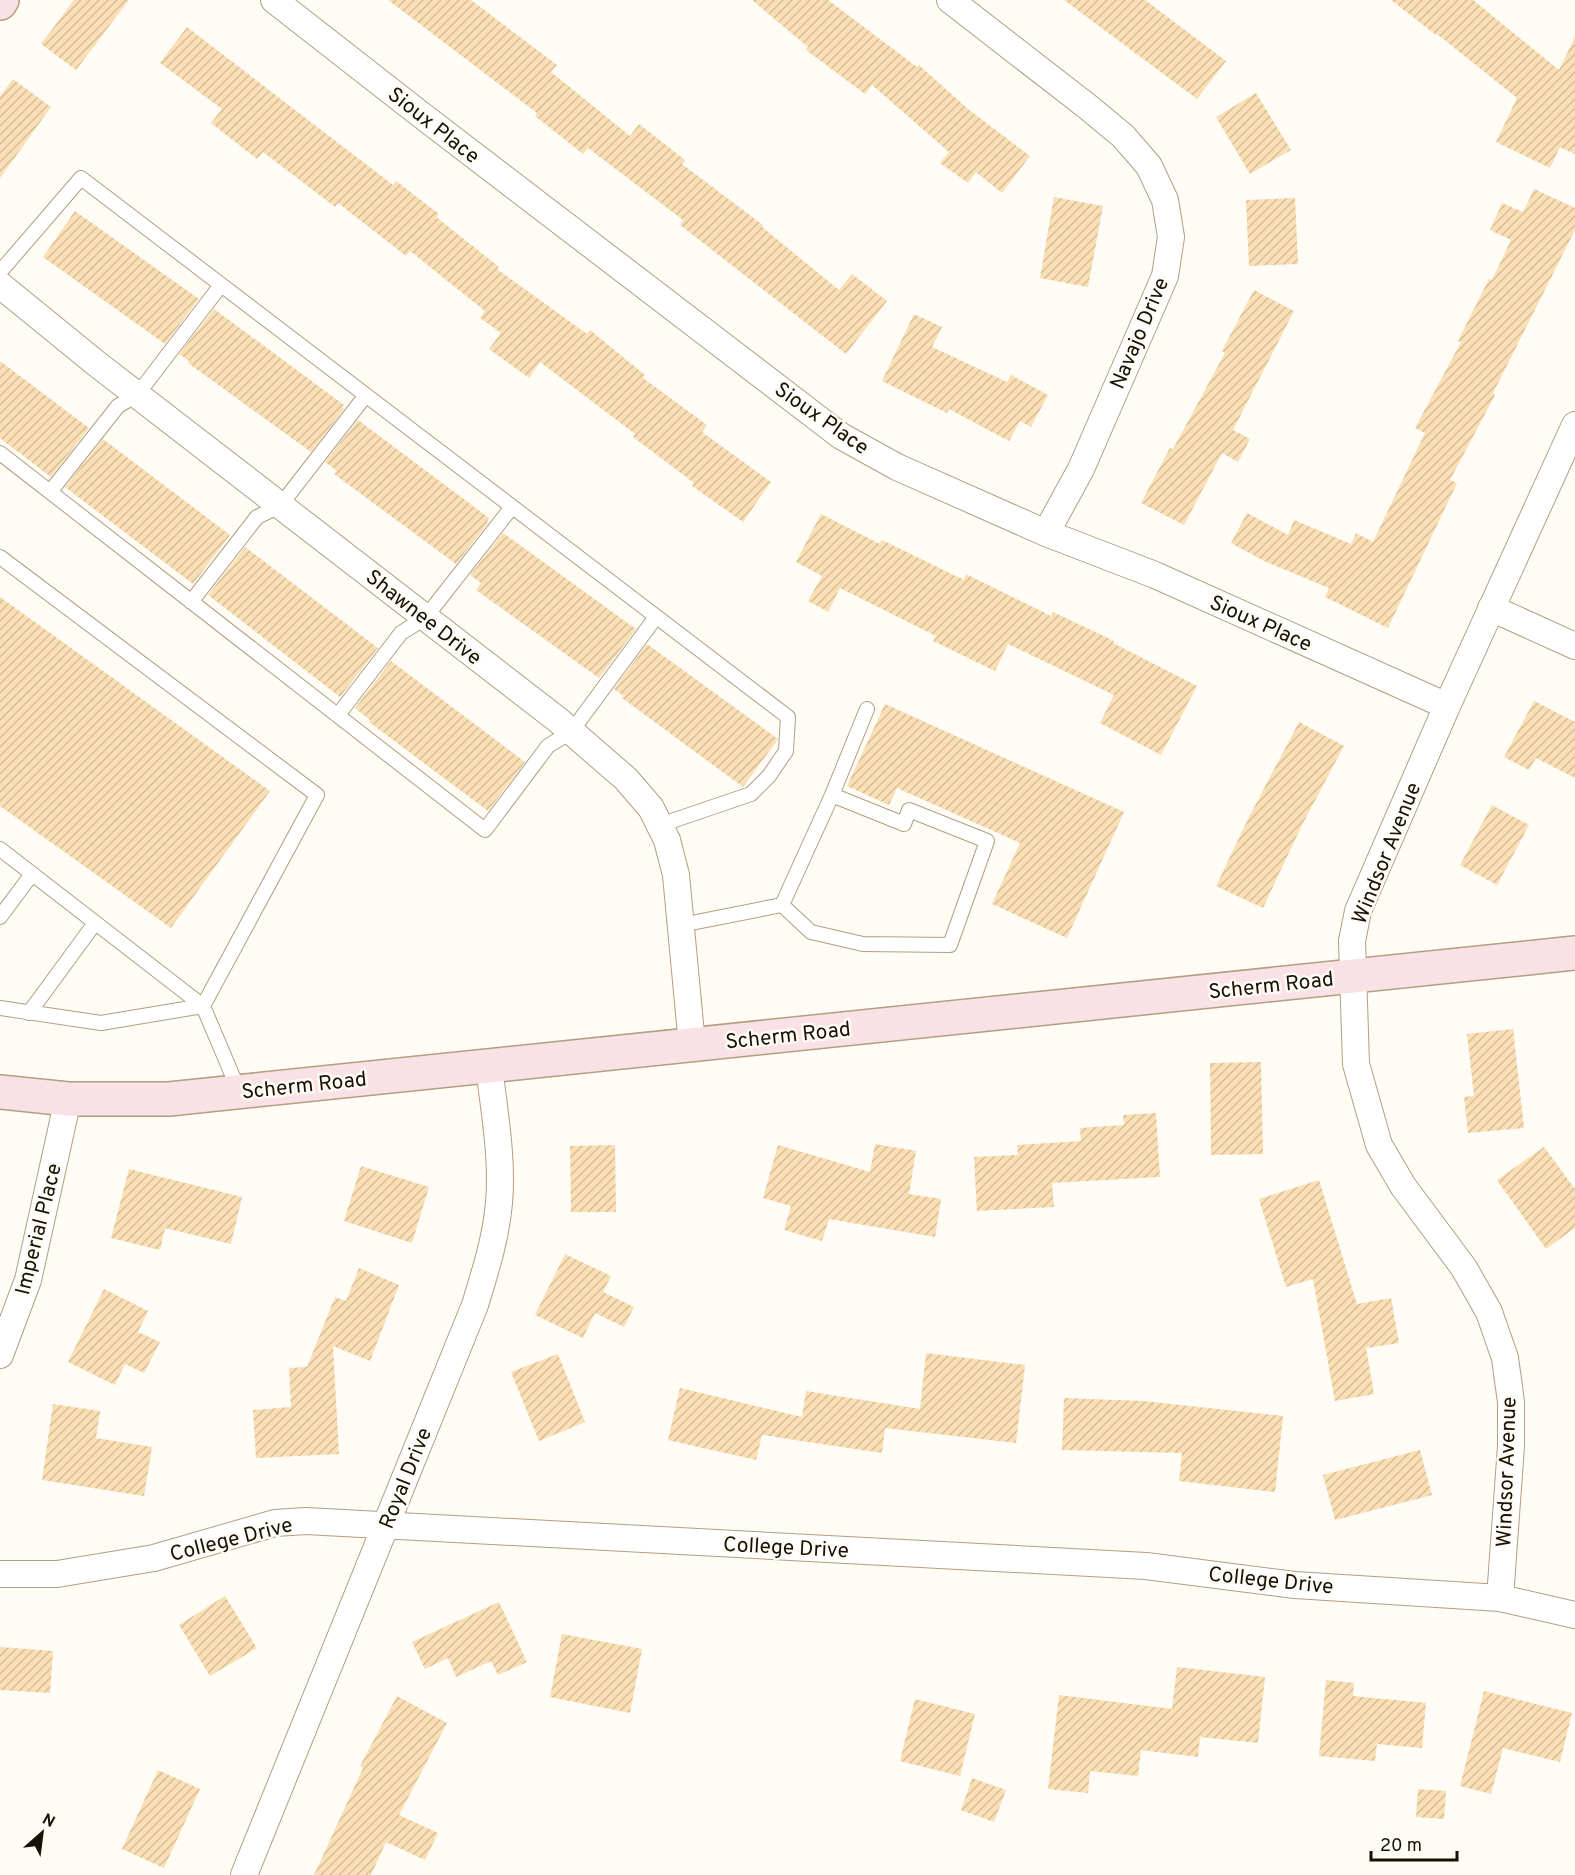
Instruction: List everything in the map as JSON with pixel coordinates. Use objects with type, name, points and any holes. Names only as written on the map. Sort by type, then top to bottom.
[{"type":"street","name":"Sioux Place","points":[[274,0],[841,436],[897,467],[1046,533],[1155,575],[1447,706]]},
{"type":"street","name":"Navajo Drive","points":[[950,0],[1123,136],[1149,166],[1165,200],[1171,237],[1165,276],[1081,470],[1046,533]]},
{"type":"street","name":"Shawnee Drive","points":[[0,285],[571,732],[626,779],[651,808],[660,825],[667,840],[676,875],[692,1045]]},
{"type":"street","name":"Windsor Avenue","points":[[1500,1598],[1511,1446],[1511,1402],[1505,1358],[1489,1312],[1464,1268],[1403,1186],[1380,1145],[1356,1064],[1352,941],[1358,910],[1447,706],[1575,425]]},
{"type":"street","points":[[1491,608],[1575,646]]},
{"type":"street","name":"Scherm Road","points":[[0,1092],[68,1100],[169,1099],[1575,953]]},
{"type":"street","name":"Royal Drive","points":[[244,1875],[475,1305],[491,1252],[499,1203],[500,1162],[489,1066]]},
{"type":"street","name":"Imperial Place","points":[[0,1355],[28,1280],[68,1100]]},
{"type":"street","name":"College Drive","points":[[0,1574],[57,1574],[154,1558],[275,1523],[306,1521],[1146,1566],[1294,1585],[1500,1598],[1575,1615]]},
{"type":"lane","points":[[0,272],[81,178],[788,717],[786,750],[769,776],[751,794],[660,825]]},
{"type":"lane","points":[[50,492],[118,406],[138,395],[221,285]]},
{"type":"lane","points":[[191,602],[257,517],[280,506],[366,395]]},
{"type":"lane","points":[[0,453],[485,830],[548,746],[571,732],[656,617]]},
{"type":"lane","points":[[338,715],[401,633],[425,618],[512,507]]},
{"type":"lane","points":[[0,557],[317,795],[203,1006]]},
{"type":"lane","points":[[782,905],[832,795],[867,710]]},
{"type":"lane","points":[[782,905],[811,932],[863,944],[950,945],[987,841],[909,810],[904,824],[832,795]]},
{"type":"lane","points":[[0,849],[203,1006],[240,1092]]},
{"type":"lane","points":[[0,917],[32,874]]},
{"type":"lane","points":[[681,925],[782,905]]},
{"type":"lane","points":[[29,1013],[95,923]]},
{"type":"lane","points":[[0,1008],[101,1023],[203,1006]]},
{"type":"building","points":[[74,0],[129,0],[76,70],[41,44]]},
{"type":"building","points":[[388,0],[471,0],[557,65],[551,72],[630,136],[639,124],[685,160],[682,164],[763,225],[762,227],[839,290],[852,274],[887,301],[846,354],[680,225],[683,220],[588,148],[583,154],[535,116],[537,113]]},
{"type":"building","points":[[752,0],[828,0],[917,67],[919,65],[968,109],[1030,156],[1002,193],[976,172],[968,183],[940,163],[949,152],[872,85],[865,94],[806,50],[808,47]]},
{"type":"building","points":[[1064,0],[1145,0],[1226,61],[1197,99]]},
{"type":"building","points":[[1391,0],[1473,0],[1559,70],[1575,37],[1575,154],[1560,147],[1550,168],[1496,142],[1517,98]]},
{"type":"building","points":[[187,27],[393,185],[396,181],[439,214],[436,217],[499,267],[497,269],[587,334],[590,330],[645,375],[643,378],[707,425],[702,432],[771,482],[743,522],[692,486],[694,483],[633,437],[635,434],[540,362],[529,378],[489,349],[501,333],[480,318],[485,311],[410,251],[406,256],[338,203],[335,207],[263,152],[257,159],[211,123],[222,109],[160,63]]},
{"type":"building","points":[[13,79],[51,107],[0,178],[0,96]]},
{"type":"building","points":[[1256,93],[1291,150],[1250,174],[1216,117]]},
{"type":"building","points":[[1534,189],[1575,208],[1575,230],[1493,393],[1495,395],[1450,480],[1457,483],[1388,628],[1325,597],[1329,588],[1264,561],[1231,543],[1247,513],[1288,535],[1294,520],[1351,544],[1356,533],[1373,542],[1425,433],[1415,428],[1461,342],[1458,341],[1489,279],[1492,280],[1511,240],[1490,230],[1502,203],[1523,212]]},
{"type":"building","points":[[1054,197],[1103,206],[1088,287],[1040,278]]},
{"type":"building","points":[[1295,198],[1298,264],[1249,266],[1246,200]]},
{"type":"building","points":[[75,211],[199,299],[165,344],[43,257]]},
{"type":"building","points":[[1254,290],[1294,311],[1233,430],[1250,439],[1238,462],[1222,453],[1184,525],[1141,503],[1225,353],[1222,351]]},
{"type":"building","points":[[214,309],[344,405],[342,408],[344,409],[311,452],[188,363],[189,361],[179,354]]},
{"type":"building","points":[[914,314],[942,327],[932,347],[1007,382],[1011,375],[1048,395],[1031,427],[1020,421],[1009,441],[949,409],[947,413],[882,381]]},
{"type":"building","points":[[0,361],[89,428],[51,477],[0,438]]},
{"type":"building","points":[[358,420],[489,518],[488,523],[456,564],[334,474],[337,471],[325,462]]},
{"type":"building","points":[[103,439],[230,535],[193,584],[65,487]]},
{"type":"building","points":[[821,514],[880,544],[882,540],[964,580],[966,574],[1051,616],[1053,612],[1114,641],[1113,643],[1197,686],[1161,755],[1100,723],[1114,695],[1008,644],[995,671],[933,641],[936,636],[840,588],[828,612],[808,601],[822,576],[796,562]]},
{"type":"building","points":[[503,533],[636,629],[599,678],[476,590],[481,583],[470,575]]},
{"type":"building","points":[[245,547],[378,648],[340,697],[208,595]]},
{"type":"building","points":[[0,597],[270,791],[171,928],[0,806]]},
{"type":"building","points":[[647,644],[778,739],[743,787],[622,698],[624,696],[614,689]]},
{"type":"building","points":[[391,661],[525,762],[488,811],[369,722],[370,720],[355,708]]},
{"type":"building","points":[[1534,701],[1575,722],[1575,778],[1536,758],[1529,770],[1504,757]]},
{"type":"building","points":[[885,704],[1124,812],[1067,938],[992,904],[1020,843],[897,788],[889,805],[847,786]]},
{"type":"building","points":[[1299,722],[1344,746],[1302,825],[1263,908],[1216,886]]},
{"type":"building","points":[[1492,805],[1529,825],[1497,885],[1460,865]]},
{"type":"building","points":[[1513,1029],[1524,1128],[1468,1133],[1464,1097],[1474,1096],[1467,1034]]},
{"type":"building","points":[[1261,1062],[1263,1154],[1211,1155],[1210,1063]]},
{"type":"building","points":[[1156,1113],[1160,1177],[1052,1183],[1054,1207],[977,1211],[974,1157],[1018,1155],[1017,1145],[1081,1141],[1080,1128],[1124,1125],[1123,1115]]},
{"type":"building","points":[[875,1144],[916,1151],[909,1194],[941,1199],[935,1237],[829,1219],[822,1241],[784,1230],[791,1206],[763,1198],[778,1145],[870,1172]]},
{"type":"building","points":[[615,1145],[616,1212],[571,1212],[570,1146]]},
{"type":"building","points":[[1544,1147],[1575,1189],[1575,1228],[1546,1249],[1497,1180]]},
{"type":"building","points":[[361,1166],[429,1187],[412,1243],[344,1221]]},
{"type":"building","points":[[129,1169],[242,1197],[231,1244],[165,1228],[160,1250],[111,1238]]},
{"type":"building","points":[[1319,1180],[1357,1304],[1391,1298],[1399,1343],[1366,1348],[1374,1394],[1335,1401],[1313,1279],[1286,1287],[1259,1199]]},
{"type":"building","points":[[565,1254],[611,1276],[603,1292],[634,1307],[624,1327],[595,1313],[583,1338],[535,1315]]},
{"type":"building","points":[[359,1268],[399,1285],[370,1361],[333,1346],[339,1454],[256,1458],[253,1410],[291,1407],[289,1368],[307,1367],[335,1297],[346,1301]]},
{"type":"building","points":[[104,1289],[148,1311],[138,1332],[160,1342],[144,1373],[125,1364],[115,1385],[68,1362]]},
{"type":"building","points":[[926,1353],[1025,1365],[1016,1443],[885,1428],[882,1453],[762,1435],[756,1460],[668,1440],[680,1388],[802,1417],[806,1391],[920,1409]]},
{"type":"building","points":[[558,1354],[585,1422],[539,1441],[511,1372]]},
{"type":"building","points":[[1064,1398],[1143,1401],[1283,1416],[1275,1492],[1179,1481],[1182,1453],[1062,1450]]},
{"type":"building","points":[[53,1404],[100,1411],[96,1438],[152,1447],[144,1496],[42,1480]]},
{"type":"building","points":[[1420,1450],[1432,1495],[1335,1520],[1323,1475]]},
{"type":"building","points":[[225,1596],[257,1648],[210,1676],[179,1625]]},
{"type":"building","points":[[499,1602],[527,1662],[498,1675],[491,1661],[456,1677],[448,1658],[425,1669],[412,1642]]},
{"type":"building","points":[[562,1634],[642,1649],[630,1713],[550,1697]]},
{"type":"building","points":[[0,1647],[53,1651],[50,1693],[0,1690]]},
{"type":"building","points":[[1177,1667],[1265,1677],[1258,1743],[1200,1737],[1198,1757],[1141,1750],[1138,1776],[1090,1771],[1088,1793],[1048,1789],[1059,1695],[1172,1709]]},
{"type":"building","points":[[1326,1680],[1354,1683],[1353,1696],[1426,1703],[1422,1748],[1377,1744],[1375,1761],[1319,1756]]},
{"type":"building","points":[[1484,1691],[1572,1713],[1560,1762],[1503,1748],[1491,1794],[1460,1786]]},
{"type":"building","points":[[397,1696],[447,1723],[399,1815],[438,1833],[425,1860],[386,1842],[371,1875],[314,1875],[363,1768],[360,1766]]},
{"type":"building","points":[[915,1699],[975,1714],[960,1776],[900,1761]]},
{"type":"building","points":[[158,1770],[200,1789],[164,1868],[122,1849]]},
{"type":"building","points":[[972,1778],[1006,1790],[994,1822],[961,1810]]},
{"type":"building","points":[[1418,1789],[1446,1791],[1444,1819],[1416,1817]]}]
